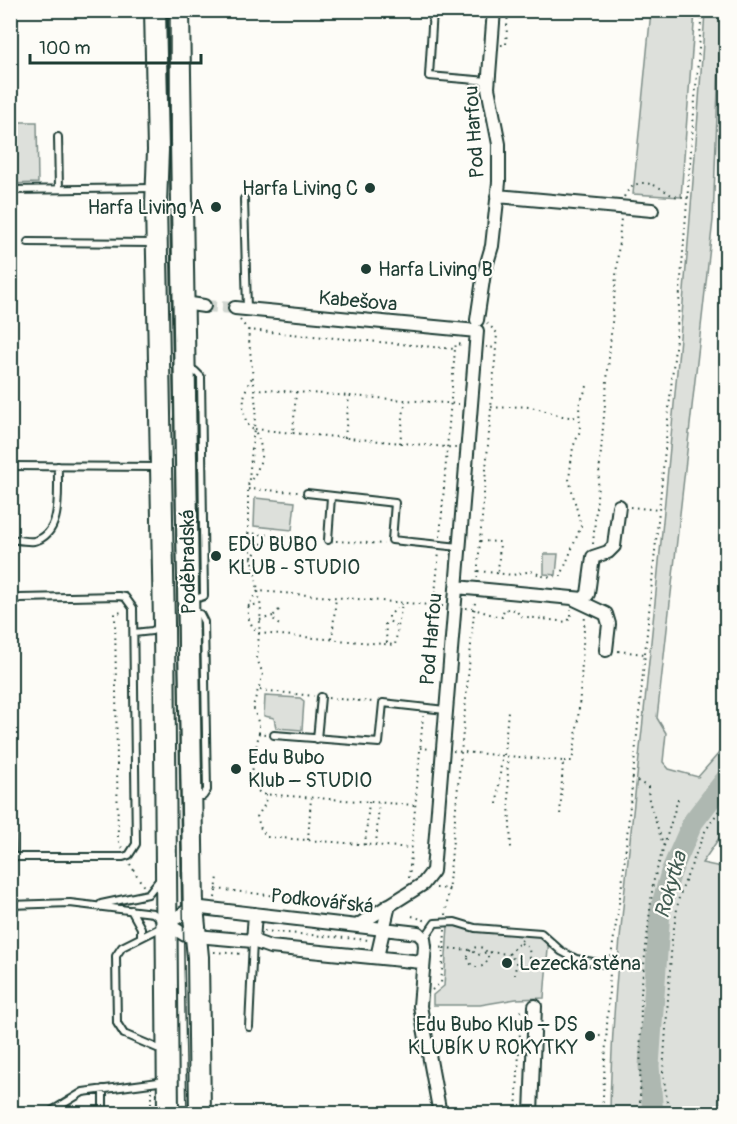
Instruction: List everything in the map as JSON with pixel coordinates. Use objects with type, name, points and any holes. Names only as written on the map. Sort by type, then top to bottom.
[{"type":"main road","name":"Poděbradská","points":[[155,10],[168,1113]]},
{"type":"main road","name":"Poděbradská","points":[[179,10],[193,906],[200,1113]]},
{"type":"street","name":"Pod Harfou","points":[[358,925],[423,884],[433,872],[477,326],[492,246],[497,196],[498,144],[489,81],[494,10]]},
{"type":"street","points":[[497,196],[652,210]]},
{"type":"street","points":[[184,303],[204,306]]},
{"type":"street","name":"Kabešova","points":[[240,309],[477,326]]},
{"type":"street","points":[[456,587],[583,599],[588,594],[592,559],[595,555],[608,552],[614,546],[619,506]]},
{"type":"street","points":[[572,598],[606,614],[609,624],[606,650]]},
{"type":"street","points":[[384,927],[388,905]]},
{"type":"street","points":[[193,906],[167,924],[184,935],[253,936],[270,947],[422,962]]},
{"type":"street","name":"Podkovářská","points":[[193,906],[384,927],[418,933],[424,943]]},
{"type":"street","name":"Podkovářská","points":[[253,936],[255,914]]},
{"type":"street","name":"Podkovářská","points":[[377,957],[384,927]]},
{"type":"street","points":[[424,943],[420,1006],[440,1113]]},
{"type":"street","points":[[531,1113],[535,1006]]},
{"type":"lane","points":[[433,10],[429,76],[489,81]]},
{"type":"lane","points":[[58,137],[59,189]]},
{"type":"lane","points":[[10,190],[156,188]]},
{"type":"lane","points":[[240,309],[244,199]]},
{"type":"lane","points":[[28,242],[156,243]]},
{"type":"lane","points":[[10,466],[161,466]]},
{"type":"lane","points":[[10,539],[33,541],[46,536],[53,527],[58,466]]},
{"type":"lane","points":[[307,493],[331,498],[395,503],[392,540],[459,547]]},
{"type":"lane","points":[[328,540],[331,498]]},
{"type":"lane","points":[[10,607],[15,600],[20,598],[119,596],[129,601],[133,612],[134,633],[136,844],[126,856],[11,857],[10,776]]},
{"type":"lane","points":[[134,633],[152,631],[164,624]]},
{"type":"lane","points":[[317,739],[321,697]]},
{"type":"lane","points":[[274,735],[379,743],[383,703],[445,710]]},
{"type":"lane","points":[[93,906],[148,894],[158,884],[166,865]]},
{"type":"lane","points":[[10,905],[70,903],[131,910],[153,913],[167,924],[122,947],[116,956],[117,1023],[124,1034],[167,1052]]},
{"type":"lane","points":[[131,910],[141,928],[141,938]]},
{"type":"lane","points":[[424,943],[435,923],[455,922],[475,928],[541,933],[561,951],[576,959],[610,965]]},
{"type":"lane","points":[[249,1027],[253,936]]},
{"type":"lane","points":[[26,1113],[50,1112],[83,1092],[167,1081]]},
{"type":"lane","points":[[102,1089],[103,1113]]},
{"type":"path","points":[[602,1113],[610,965],[645,654],[689,197],[702,10]]},
{"type":"path","points":[[592,559],[622,207],[631,187],[640,183],[663,187],[671,195],[689,197]]},
{"type":"path","points":[[240,309],[238,319],[248,330],[255,389],[254,429],[248,484],[248,533],[260,604],[257,659],[263,674],[253,710],[259,725],[252,777],[254,788],[261,794],[415,806]]},
{"type":"path","points":[[477,326],[491,324],[497,333],[496,348]]},
{"type":"path","points":[[434,605],[455,349]]},
{"type":"path","points":[[253,377],[246,385],[245,408],[248,426],[254,429],[468,449]]},
{"type":"path","points":[[478,571],[513,575],[531,572],[545,577],[561,576],[581,526],[569,479],[573,447],[579,437],[579,405],[588,384]]},
{"type":"path","points":[[255,389],[471,405]]},
{"type":"path","points":[[292,433],[296,392]]},
{"type":"path","points":[[345,438],[349,396]]},
{"type":"path","points":[[400,443],[405,401]]},
{"type":"path","points":[[491,407],[530,407],[548,410],[561,417],[579,417]]},
{"type":"path","points":[[248,484],[261,463],[259,439],[254,429]]},
{"type":"path","points":[[248,489],[307,493]]},
{"type":"path","points":[[251,559],[268,535]]},
{"type":"path","points":[[480,541],[500,543],[498,573]]},
{"type":"path","points":[[258,591],[475,609],[487,615],[502,617],[504,609],[516,610],[520,616],[566,622],[571,618],[572,598]]},
{"type":"path","points":[[258,591],[248,606],[248,623],[258,633],[395,645],[396,626],[400,621],[402,603]]},
{"type":"path","points":[[332,639],[336,597]]},
{"type":"path","points":[[387,644],[385,624],[389,621],[389,616],[402,603]]},
{"type":"path","points":[[248,606],[260,604]]},
{"type":"path","points":[[420,748],[572,761],[580,722],[578,694],[585,604]]},
{"type":"path","points":[[260,620],[273,616],[279,610]]},
{"type":"path","points":[[133,612],[115,613],[118,840],[144,887]]},
{"type":"path","points":[[273,616],[275,622],[281,626]]},
{"type":"path","points":[[389,621],[396,626]]},
{"type":"path","points":[[623,651],[645,654]]},
{"type":"path","points":[[409,883],[424,707]]},
{"type":"path","points":[[497,804],[507,711]]},
{"type":"path","points":[[258,733],[274,735]]},
{"type":"path","points":[[504,755],[511,848]]},
{"type":"path","points":[[560,817],[563,761]]},
{"type":"path","points":[[632,778],[648,787],[649,801],[664,847]]},
{"type":"path","points":[[266,794],[265,804],[257,817],[263,834],[267,837],[412,848]]},
{"type":"path","points":[[308,840],[311,797]]},
{"type":"path","points":[[640,1113],[641,992],[653,883],[678,799]]},
{"type":"path","points":[[669,1113],[663,1073],[672,940],[679,897],[704,833],[726,800]]},
{"type":"path","points":[[365,845],[369,802]]},
{"type":"path","points":[[376,845],[379,803]]},
{"type":"path","points":[[215,904],[218,877]]},
{"type":"path","points":[[216,889],[368,907]]},
{"type":"path","points":[[412,916],[435,923]]},
{"type":"path","points":[[509,954],[521,943],[526,932]]},
{"type":"path","points":[[253,936],[382,942]]},
{"type":"path","points":[[424,943],[444,948],[441,983],[431,991],[430,998]]},
{"type":"path","points":[[521,943],[529,948],[530,960]]},
{"type":"path","points":[[480,947],[487,952],[488,960],[483,966],[475,967],[469,961],[469,953],[480,947]]},
{"type":"path","points":[[516,1113],[521,1010]]},
{"type":"path","points":[[593,1036],[605,1036]]},
{"type":"shaded area","points":[[651,11],[695,11],[681,197],[633,194]]},
{"type":"shaded area","points":[[705,11],[721,11],[713,220],[657,718],[666,733],[663,762],[669,769],[698,777],[726,745],[726,828],[702,863],[726,868],[726,1113],[610,1113],[619,951],[672,430],[687,263]]},
{"type":"shaded area","points":[[10,122],[37,122],[38,183],[11,184]]},
{"type":"shaded area","points":[[255,498],[295,502],[292,530],[254,526]]},
{"type":"shaded area","points":[[544,554],[558,554],[556,575],[544,574]]},
{"type":"shaded area","points":[[265,696],[300,698],[304,701],[302,730],[276,728],[274,718],[264,716]]},
{"type":"shaded area","points":[[457,925],[474,931],[549,937],[544,998],[516,999],[480,1005],[433,1005],[433,995],[444,986],[448,926]]},
{"type":"waterway","name":"Rokytka","points":[[653,1114],[649,1066],[660,911],[671,872],[693,822],[726,779]]},
{"type":"tunnel","points":[[204,306],[235,308]]},
{"type":"tram line","points":[[170,10],[170,218],[187,1114]]},
{"type":"place","name":"Harfa Living C","points":[[370,188]]},
{"type":"place","name":"Harfa Living A","points":[[216,207]]},
{"type":"place","name":"Harfa Living B","points":[[366,269]]},
{"type":"place","name":"EDU BUBO KLUB - STUDIO","points":[[216,556]]},
{"type":"place","name":"Edu Bubo Klub – STUDIO","points":[[236,769]]},
{"type":"place","name":"Lezecká stěna","points":[[507,963]]},
{"type":"place","name":"Edu Bubo Klub – DS KLUBÍK U ROKYTKY","points":[[590,1036]]}]
